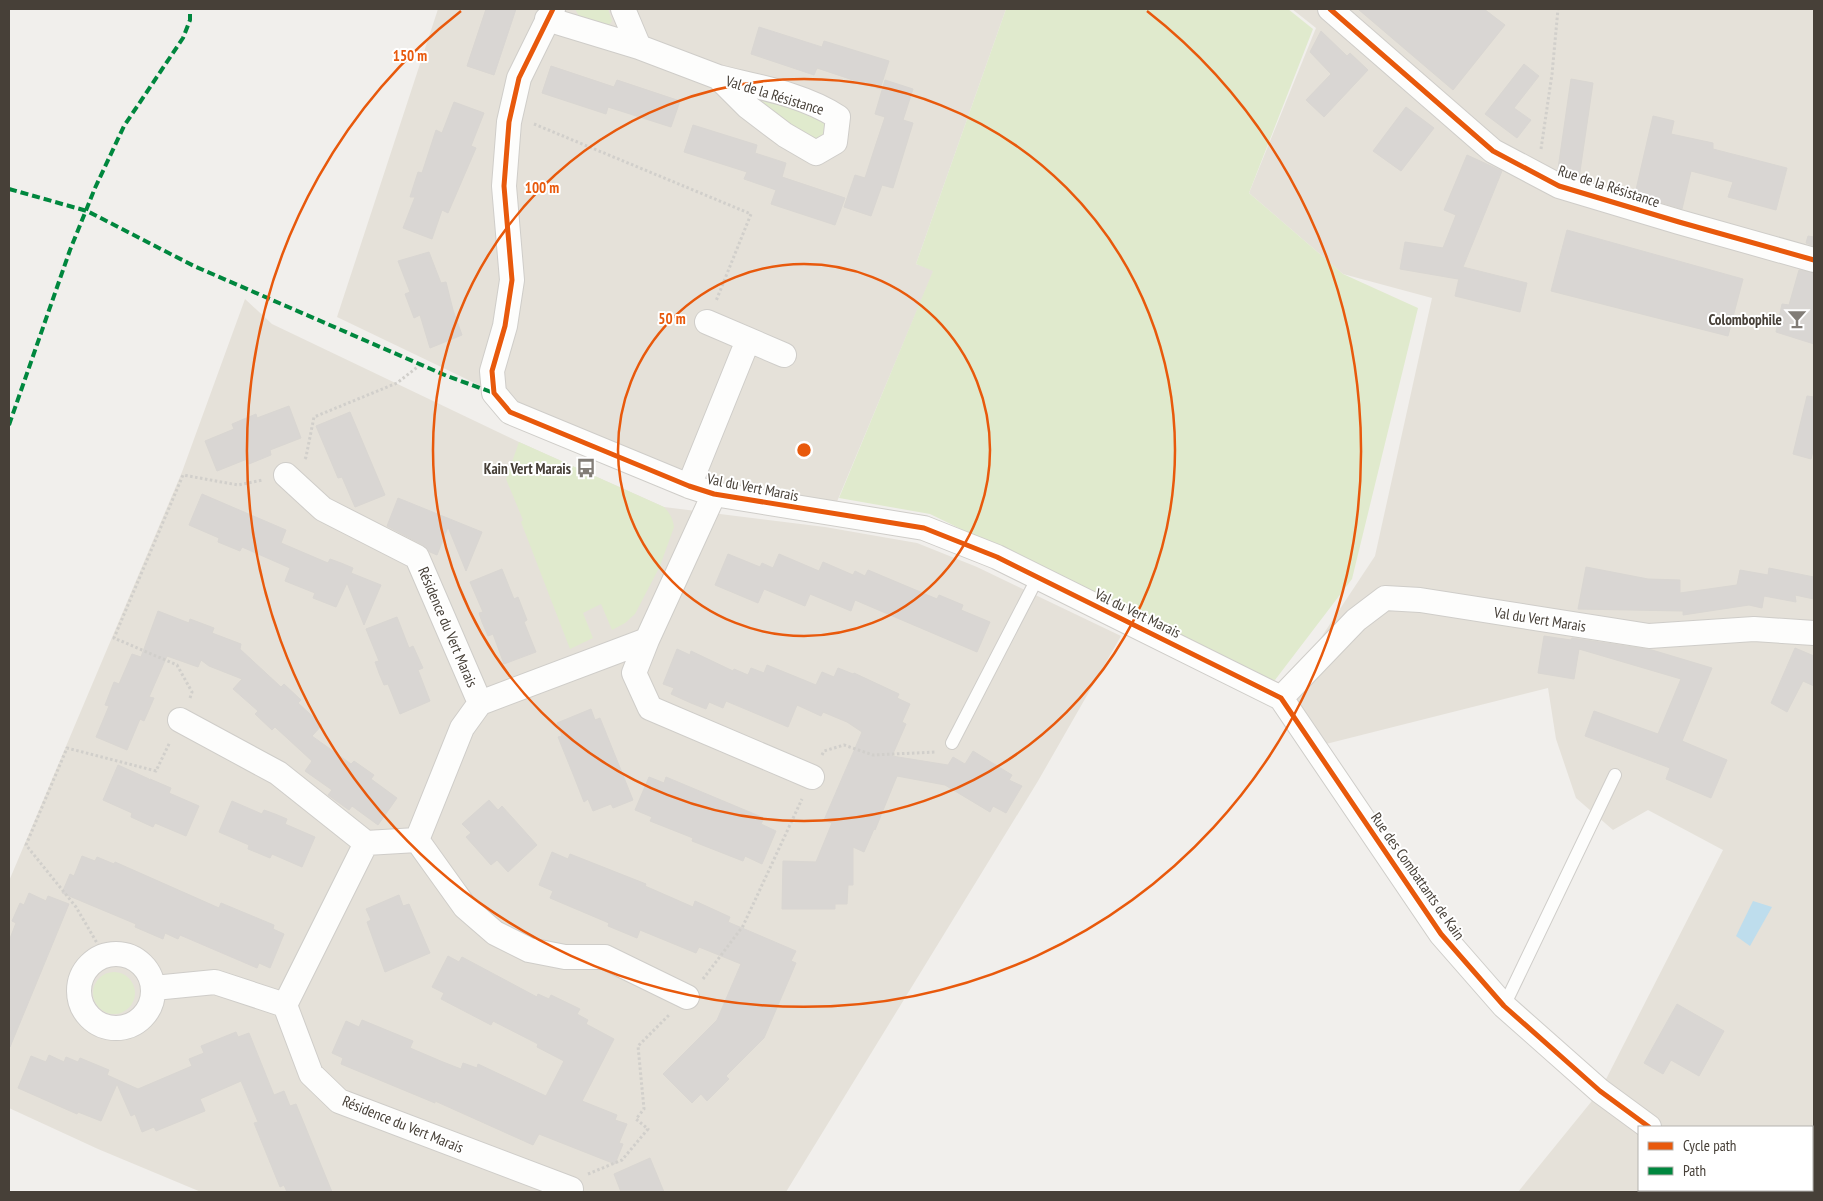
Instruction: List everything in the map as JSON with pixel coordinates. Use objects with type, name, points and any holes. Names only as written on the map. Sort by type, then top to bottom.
[{"type":"street","points":[[623,9],[639,47]]},
{"type":"street","name":"Rue de la Résistance","points":[[1330,9],[1493,151],[1559,186],[1814,260]]},
{"type":"street","name":"Val de la Résistance","points":[[519,78],[550,14],[718,77],[821,105],[838,117],[835,142],[816,153],[785,135],[748,107],[718,77]]},
{"type":"street","name":"Val du Vert Marais","points":[[519,78],[510,114],[504,186],[512,280],[506,326],[492,371],[494,393],[510,412],[690,486],[714,494],[924,528],[996,557],[1281,698],[1356,620],[1385,598],[1420,600],[1649,636],[1754,629],[1814,633]]},
{"type":"street","points":[[707,322],[784,355]]},
{"type":"street","name":"Val du Vert Marais","points":[[690,486],[748,340]]},
{"type":"street","name":"Résidence du Vert Marais","points":[[286,475],[323,509],[417,557],[480,703]]},
{"type":"street","points":[[714,494],[647,640],[634,673],[650,708],[812,777]]},
{"type":"street","name":"Résidence du Vert Marais","points":[[417,840],[462,728],[480,703],[647,640]]},
{"type":"street","name":"Rue des Combattants de Kain","points":[[1281,698],[1442,934],[1504,1006],[1600,1091],[1648,1126]]},
{"type":"street","points":[[180,720],[278,773],[366,843],[417,840],[465,908],[495,933],[529,950],[565,957],[605,957],[687,997]]},
{"type":"street","points":[[154,988],[214,982],[285,1005],[366,843]]},
{"type":"street","points":[[118,953],[131,956],[143,964],[150,975],[154,988],[153,1001],[147,1013],[138,1022],[127,1028],[114,1029],[101,1026],[90,1019],[83,1008],[79,996],[79,983],[88,966],[104,955],[118,953]]},
{"type":"street","name":"Résidence du Vert Marais","points":[[285,1005],[311,1074],[339,1100],[571,1189]]},
{"type":"lane","points":[[952,743],[1038,577]]},
{"type":"lane","points":[[1504,1006],[1615,775]]},
{"type":"path","points":[[1537,174],[1552,74],[1558,9]]},
{"type":"path","points":[[510,114],[751,214],[707,322]]},
{"type":"path","points":[[104,955],[76,907],[26,845],[67,748],[156,771],[192,692],[177,665],[114,638],[183,476],[238,485],[286,475],[306,457],[314,417],[397,383],[420,365]]},
{"type":"path","points":[[571,1189],[588,1175],[622,1160],[648,1129],[636,1119],[644,1109],[638,1046],[708,974],[743,926],[824,751],[844,745],[873,756],[949,751],[952,743]]},
{"type":"shaded area","points":[[438,9],[1006,9],[916,264],[934,270],[836,504],[689,486],[337,317]]},
{"type":"shaded area","points":[[1292,9],[1814,9],[1814,1192],[1518,1192],[1600,1091],[1723,850],[1648,810],[1613,830],[1576,798],[1556,739],[1548,688],[1314,747],[1281,698],[1375,556],[1432,298],[1343,274],[1249,193],[1316,28]]},
{"type":"shaded area","points":[[245,299],[272,324],[519,442],[664,507],[825,527],[917,543],[977,567],[1121,636],[1038,781],[786,1192],[201,1192],[98,1149],[9,1108],[9,881],[182,472]]},
{"type":"green space","points":[[575,9],[608,9],[612,21],[606,29],[581,20]]},
{"type":"green space","points":[[1006,9],[1288,9],[1313,29],[1249,193],[1343,274],[1418,308],[1352,579],[1275,680],[1269,679],[930,514],[839,498],[933,271],[916,264]]},
{"type":"green space","points":[[760,97],[821,117],[826,126],[823,135],[818,139],[811,140],[757,101],[757,98]]},
{"type":"green space","points":[[519,442],[664,507],[673,521],[674,527],[660,566],[635,614],[625,623],[612,630],[601,604],[583,613],[593,638],[570,649],[506,479]]},
{"type":"green space","points":[[110,972],[118,972],[129,978],[135,993],[129,1008],[118,1014],[110,1014],[99,1008],[93,997],[93,989],[99,978]]},
{"type":"water","points":[[1753,901],[1772,907],[1750,946],[1736,936]]},
{"type":"building","points":[[486,9],[516,9],[494,75],[467,66]]},
{"type":"building","points":[[1358,9],[1484,9],[1505,25],[1453,90]]},
{"type":"building","points":[[759,27],[822,47],[824,41],[889,61],[880,89],[817,68],[814,75],[751,54]]},
{"type":"building","points":[[1321,31],[1347,56],[1350,53],[1368,70],[1324,117],[1306,100],[1331,74],[1310,52]]},
{"type":"building","points":[[1524,64],[1539,76],[1514,108],[1531,120],[1517,138],[1485,114]]},
{"type":"building","points":[[551,66],[614,87],[617,80],[680,101],[671,127],[608,107],[606,114],[542,93]]},
{"type":"building","points":[[1571,79],[1593,83],[1579,178],[1558,169]]},
{"type":"building","points":[[885,80],[913,89],[903,120],[913,123],[893,188],[882,185],[871,216],[844,207],[855,175],[865,178],[885,117],[875,114]]},
{"type":"building","points":[[454,102],[484,113],[471,146],[476,148],[448,213],[442,210],[432,239],[403,228],[415,197],[410,197],[418,172],[422,173],[436,130],[442,133]]},
{"type":"building","points":[[1406,107],[1434,128],[1401,171],[1373,151]]},
{"type":"building","points":[[1653,116],[1674,121],[1671,134],[1713,143],[1713,149],[1787,168],[1776,210],[1728,197],[1733,182],[1691,171],[1682,209],[1635,194]]},
{"type":"building","points":[[693,125],[757,145],[755,153],[786,163],[782,177],[845,198],[835,225],[771,204],[776,190],[744,179],[747,172],[684,152]]},
{"type":"building","points":[[1467,155],[1502,171],[1463,267],[1527,283],[1520,312],[1455,296],[1459,278],[1400,269],[1405,242],[1443,248],[1456,215],[1444,210]]},
{"type":"building","points":[[1567,230],[1743,279],[1728,336],[1551,291]]},
{"type":"building","points":[[1808,236],[1814,237],[1814,246],[1806,243]]},
{"type":"building","points":[[429,252],[441,283],[446,282],[462,335],[430,348],[420,315],[414,318],[405,294],[410,292],[398,261]]},
{"type":"building","name":"Colombophile","points":[[1799,270],[1814,273],[1814,344],[1776,332],[1782,304],[1789,305]]},
{"type":"building","points":[[1807,396],[1814,397],[1814,447],[1811,459],[1793,454]]},
{"type":"building","points":[[289,406],[301,438],[270,450],[271,455],[249,464],[247,459],[217,471],[205,441],[234,429],[232,424],[256,414],[257,418]]},
{"type":"building","points":[[350,412],[385,495],[355,507],[342,477],[338,478],[316,426]]},
{"type":"building","points":[[202,494],[286,530],[281,543],[328,563],[330,559],[353,568],[351,573],[381,585],[364,625],[347,583],[336,607],[313,598],[315,593],[285,581],[290,568],[242,547],[240,551],[218,542],[219,538],[189,525]]},
{"type":"building","points":[[398,498],[482,532],[466,571],[448,527],[437,555],[430,552],[423,545],[387,526]]},
{"type":"building","points":[[728,554],[760,567],[762,563],[773,568],[779,554],[819,571],[823,562],[853,575],[855,571],[865,576],[868,570],[937,599],[939,595],[963,605],[961,610],[990,622],[977,652],[855,600],[851,611],[810,594],[805,606],[764,589],[758,603],[715,585]]},
{"type":"building","points":[[1586,567],[1648,579],[1680,580],[1680,593],[1737,585],[1740,570],[1768,575],[1769,568],[1814,577],[1814,599],[1795,595],[1796,602],[1764,596],[1762,608],[1749,605],[1683,615],[1683,611],[1578,609]]},
{"type":"building","points":[[502,569],[514,599],[518,597],[527,620],[524,622],[536,652],[504,664],[493,634],[488,636],[482,622],[479,613],[483,612],[470,582]]},
{"type":"building","points":[[158,611],[189,623],[190,619],[214,628],[212,633],[241,644],[240,649],[281,687],[284,684],[301,700],[298,703],[322,725],[312,736],[351,764],[354,761],[374,775],[371,779],[397,798],[378,825],[352,806],[349,810],[328,795],[332,790],[305,771],[312,761],[275,727],[272,730],[255,714],[258,711],[233,689],[242,679],[209,666],[201,660],[198,667],[167,656],[149,697],[154,698],[144,721],[140,719],[127,750],[96,737],[109,706],[105,705],[114,682],[119,684],[132,654],[141,657]]},
{"type":"building","points":[[397,617],[409,648],[413,646],[423,668],[418,670],[430,701],[400,714],[388,684],[384,685],[379,673],[375,662],[379,661],[366,629]]},
{"type":"building","points":[[1544,636],[1571,640],[1572,638],[1652,650],[1712,668],[1682,741],[1727,760],[1711,798],[1666,779],[1670,768],[1585,736],[1594,711],[1658,734],[1681,679],[1579,649],[1574,679],[1538,673]]},
{"type":"building","points":[[1795,648],[1814,656],[1814,686],[1803,681],[1787,712],[1771,703]]},
{"type":"building","points":[[677,649],[690,655],[691,651],[733,671],[734,669],[748,675],[751,668],[764,673],[767,665],[816,685],[822,672],[834,677],[838,668],[854,673],[899,694],[897,698],[910,704],[902,722],[906,724],[892,756],[948,765],[953,757],[965,764],[973,751],[1012,775],[1009,780],[1022,786],[1006,813],[993,806],[990,812],[945,785],[897,776],[864,852],[853,847],[853,885],[848,885],[847,904],[835,904],[835,909],[782,909],[783,861],[816,862],[832,823],[824,820],[862,732],[847,722],[823,712],[821,716],[797,705],[788,727],[726,701],[723,708],[709,702],[706,709],[691,703],[671,694],[674,688],[663,684]]},
{"type":"building","points":[[591,709],[595,720],[600,718],[633,800],[613,808],[611,804],[593,811],[588,799],[584,802],[558,737],[562,736],[557,723]]},
{"type":"building","points":[[118,765],[149,779],[148,781],[150,779],[171,788],[169,793],[199,806],[186,836],[155,823],[153,827],[131,817],[132,813],[103,800]]},
{"type":"building","points":[[649,777],[664,783],[666,777],[764,818],[761,824],[776,831],[762,864],[745,856],[743,861],[692,841],[693,838],[650,821],[652,817],[635,810]]},
{"type":"building","points":[[489,800],[498,810],[502,806],[537,845],[508,872],[497,860],[491,865],[466,837],[471,833],[462,824]]},
{"type":"building","points":[[232,801],[262,814],[264,810],[287,819],[285,824],[315,837],[302,867],[272,854],[270,858],[248,849],[249,845],[219,832]]},
{"type":"building","points":[[552,852],[568,859],[570,854],[646,884],[645,886],[693,907],[695,901],[730,917],[728,922],[796,951],[791,961],[796,963],[764,1038],[726,1076],[729,1079],[707,1101],[701,1094],[692,1103],[663,1074],[717,1020],[741,964],[699,947],[696,953],[640,930],[637,938],[608,926],[609,923],[550,898],[553,891],[539,885]]},
{"type":"building","points":[[82,856],[95,861],[97,857],[114,864],[115,862],[219,908],[221,903],[274,925],[273,929],[284,934],[270,968],[259,963],[257,968],[180,935],[178,939],[165,933],[163,939],[135,927],[136,924],[62,893],[70,874],[74,876]]},
{"type":"building","points":[[29,893],[46,901],[48,896],[69,904],[10,1047],[9,941],[16,923],[12,921],[20,903],[24,905]]},
{"type":"building","points":[[399,895],[403,906],[409,904],[430,953],[385,972],[367,922],[371,920],[366,909]]},
{"type":"building","points":[[448,956],[459,962],[462,957],[537,997],[538,994],[549,999],[551,995],[580,1009],[577,1014],[588,1020],[586,1024],[614,1039],[582,1101],[617,1115],[615,1120],[627,1124],[619,1143],[623,1144],[615,1164],[539,1134],[533,1145],[435,1101],[435,1103],[341,1064],[343,1058],[332,1053],[346,1021],[359,1027],[362,1020],[413,1041],[410,1048],[443,1062],[461,1069],[463,1063],[477,1068],[478,1064],[546,1096],[564,1061],[537,1047],[538,1044],[493,1021],[491,1025],[441,999],[444,993],[432,987]]},
{"type":"building","points":[[1677,1004],[1724,1031],[1699,1076],[1671,1060],[1663,1074],[1644,1063]]},
{"type":"building","points":[[236,1032],[238,1037],[249,1033],[274,1095],[284,1091],[290,1106],[296,1104],[332,1192],[287,1192],[284,1185],[280,1187],[254,1123],[258,1122],[241,1081],[200,1099],[205,1111],[156,1131],[154,1127],[142,1132],[135,1114],[131,1116],[117,1084],[101,1121],[78,1112],[77,1114],[18,1088],[31,1056],[46,1062],[49,1055],[64,1062],[66,1057],[78,1062],[80,1058],[109,1070],[107,1075],[138,1089],[192,1066],[189,1059],[204,1053],[201,1046]]},
{"type":"building","points":[[650,1158],[664,1192],[621,1192],[614,1174]]},
{"type":"marked path","points":[[9,425],[70,250],[95,188],[124,126],[183,38],[190,20],[190,9]]},
{"type":"marked path","points":[[9,189],[87,211],[194,266],[447,376],[494,393]]},
{"type":"cycle path","points":[[553,9],[519,78],[509,122],[504,186],[512,280],[505,326],[492,371],[494,393],[510,412],[689,486],[714,494],[924,528],[997,557],[1281,698],[1441,934],[1504,1006],[1600,1091],[1648,1126]]},
{"type":"cycle path","points":[[1330,9],[1493,151],[1559,186],[1814,260]]},
{"type":"place","name":"Colombophile","points":[[1797,319]]},
{"type":"place","name":"Kain Vert Marais","points":[[586,468]]}]
